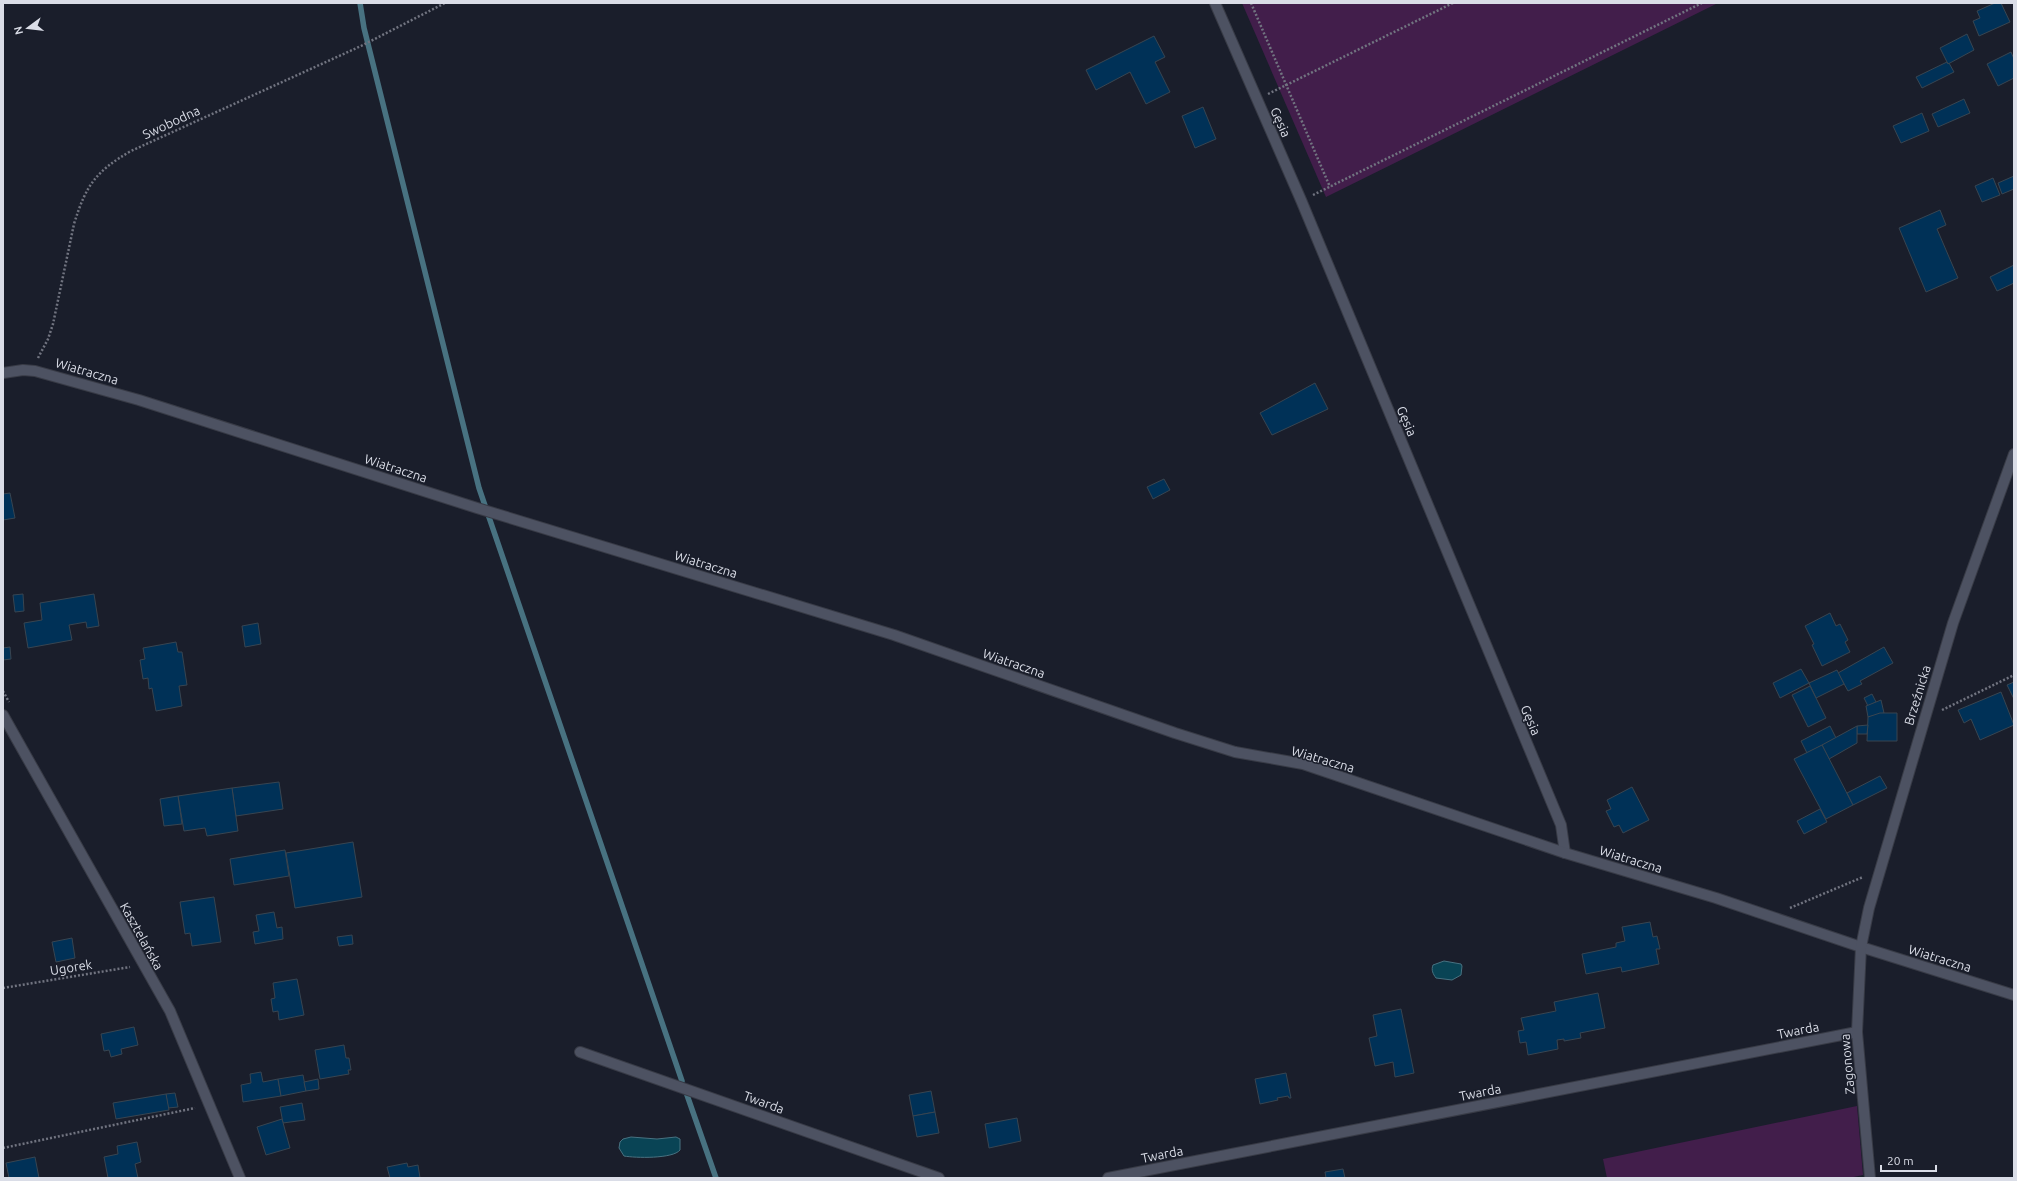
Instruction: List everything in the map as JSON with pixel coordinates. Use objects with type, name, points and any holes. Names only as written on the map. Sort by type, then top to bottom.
[{"type":"street","name":"Gęsia","points":[[1215,3],[1301,200],[1554,810],[1560,825],[1565,853]]},
{"type":"street","name":"Wiatraczna","points":[[3,373],[29,370],[139,400],[494,513],[894,635],[1227,749],[1303,764],[1565,853],[2014,995]]},
{"type":"street","name":"Brzeźnicka","points":[[1861,947],[1869,908],[1952,623],[2014,454]]},
{"type":"street","name":"Kasztelańska","points":[[3,715],[170,1011],[240,1178]]},
{"type":"street","name":"Zagonowa","points":[[1861,947],[1857,1032],[1870,1178]]},
{"type":"street","name":"Twarda","points":[[1108,1178],[1857,1032]]},
{"type":"street","name":"Twarda","points":[[580,1052],[939,1178]]},
{"type":"path","name":"Swobodna","points":[[29,370],[48,339],[54,324],[74,224],[79,208],[90,184],[103,169],[131,151],[361,46],[445,3]]},
{"type":"path","points":[[1251,3],[1330,187]]},
{"type":"path","points":[[1279,89],[1453,3]]},
{"type":"path","points":[[1323,190],[1702,3]]},
{"type":"path","points":[[1924,719],[2014,675]]},
{"type":"path","points":[[1770,917],[1880,870]]},
{"type":"path","name":"Ugorek","points":[[3,988],[130,967],[141,961]]},
{"type":"path","points":[[3,1148],[210,1105]]},
{"type":"shaded area","points":[[1242,3],[1718,3],[1326,197]]},
{"type":"shaded area","points":[[1857,1106],[1863,1175],[1849,1178],[1607,1178],[1603,1159]]},
{"type":"water","points":[[1444,961],[1461,964],[1461,975],[1452,980],[1436,978],[1432,969],[1433,965]]},
{"type":"water","points":[[631,1137],[657,1139],[676,1137],[680,1139],[680,1150],[670,1155],[662,1156],[624,1156],[619,1148],[620,1142],[623,1139]]},
{"type":"building","points":[[1995,3],[2001,3],[2010,22],[1979,36],[1973,21],[1980,18],[1977,11]]},
{"type":"building","points":[[1967,34],[1974,50],[1948,64],[1940,48]]},
{"type":"building","points":[[1154,36],[1165,57],[1155,62],[1170,92],[1146,104],[1130,72],[1096,90],[1086,70]]},
{"type":"building","points":[[2011,52],[2014,59],[2014,78],[1998,86],[1987,64]]},
{"type":"building","points":[[1947,62],[1954,72],[1922,88],[1916,77]]},
{"type":"building","points":[[1964,99],[1970,113],[1938,127],[1932,114]]},
{"type":"building","points":[[1203,107],[1216,139],[1195,148],[1182,116]]},
{"type":"building","points":[[1922,113],[1929,131],[1901,143],[1893,126]]},
{"type":"building","points":[[2014,176],[2014,189],[2002,194],[1998,183]]},
{"type":"building","points":[[1993,178],[2000,195],[1982,202],[1975,186]]},
{"type":"building","points":[[1940,210],[1946,225],[1937,229],[1958,278],[1926,292],[1899,228]]},
{"type":"building","points":[[2014,265],[2014,283],[1997,291],[1990,277]]},
{"type":"building","points":[[1315,383],[1328,409],[1272,435],[1260,413]]},
{"type":"building","points":[[1164,479],[1170,490],[1153,499],[1147,487]]},
{"type":"building","points":[[10,493],[15,518],[3,520],[3,494]]},
{"type":"building","points":[[23,594],[24,611],[15,612],[13,595]]},
{"type":"building","points":[[94,594],[99,626],[87,628],[86,622],[69,625],[72,640],[28,648],[24,623],[42,620],[40,603]]},
{"type":"building","points":[[1830,613],[1836,626],[1840,624],[1848,640],[1845,642],[1850,652],[1822,666],[1812,645],[1814,644],[1805,626]]},
{"type":"building","points":[[258,623],[261,644],[245,647],[242,626]]},
{"type":"building","points":[[176,642],[178,652],[182,652],[187,685],[179,686],[182,706],[156,711],[152,688],[149,689],[148,678],[143,679],[140,660],[145,659],[143,648]]},
{"type":"building","points":[[10,647],[11,659],[3,660],[3,648]]},
{"type":"building","points":[[1884,647],[1893,663],[1860,681],[1862,684],[1848,691],[1838,673]]},
{"type":"building","points":[[1801,669],[1809,683],[1780,698],[1773,683]]},
{"type":"building","points":[[1837,670],[1844,684],[1816,698],[1809,683]]},
{"type":"building","points":[[2014,682],[2014,699],[2007,685]]},
{"type":"building","points":[[1810,686],[1826,718],[1808,727],[1792,695]]},
{"type":"building","points":[[2001,692],[2014,725],[1980,740],[1971,719],[1964,723],[1958,710]]},
{"type":"building","points":[[1872,694],[1876,702],[1868,706],[1864,698]]},
{"type":"building","points":[[1881,700],[1884,713],[1868,717],[1866,706]]},
{"type":"building","points":[[1880,713],[1897,713],[1897,741],[1867,741],[1868,717]]},
{"type":"building","points":[[1868,725],[1867,734],[1857,734],[1857,726]]},
{"type":"building","points":[[1830,726],[1836,738],[1807,753],[1801,741]]},
{"type":"building","points":[[1857,726],[1857,743],[1829,759],[1822,745]]},
{"type":"building","points":[[1822,745],[1853,805],[1826,819],[1794,759]]},
{"type":"building","points":[[1880,776],[1887,788],[1853,805],[1847,793]]},
{"type":"building","points":[[279,782],[283,809],[236,816],[232,788]]},
{"type":"building","points":[[1632,787],[1649,820],[1623,833],[1619,825],[1614,827],[1606,811],[1611,809],[1607,800]]},
{"type":"building","points":[[232,788],[238,831],[207,836],[205,828],[184,831],[178,796]]},
{"type":"building","points":[[178,796],[182,824],[164,826],[160,799]]},
{"type":"building","points":[[1820,809],[1827,822],[1804,834],[1797,821]]},
{"type":"building","points":[[353,842],[362,897],[295,908],[286,853]]},
{"type":"building","points":[[285,850],[289,876],[234,885],[230,859]]},
{"type":"building","points":[[214,897],[221,942],[192,946],[190,933],[185,934],[180,902]]},
{"type":"building","points":[[274,912],[277,928],[282,927],[283,939],[255,944],[253,932],[259,931],[256,915]]},
{"type":"building","points":[[1650,922],[1653,937],[1657,936],[1660,949],[1656,949],[1659,964],[1622,972],[1621,967],[1586,974],[1582,954],[1616,947],[1616,943],[1625,941],[1622,927]]},
{"type":"building","points":[[352,935],[353,944],[339,946],[337,937]]},
{"type":"building","points":[[72,938],[75,958],[56,962],[52,942]]},
{"type":"building","points":[[297,979],[304,1015],[279,1020],[278,1011],[273,1012],[271,999],[275,998],[273,983]]},
{"type":"building","points":[[1598,993],[1605,1028],[1580,1033],[1581,1038],[1564,1041],[1564,1039],[1557,1040],[1558,1049],[1528,1055],[1526,1042],[1520,1043],[1518,1031],[1524,1030],[1521,1018],[1556,1011],[1554,1002]]},
{"type":"building","points":[[1401,1009],[1414,1073],[1395,1077],[1393,1062],[1375,1066],[1369,1038],[1377,1036],[1373,1015]]},
{"type":"building","points":[[134,1027],[138,1045],[121,1049],[122,1054],[111,1057],[109,1050],[104,1051],[101,1034]]},
{"type":"building","points":[[344,1045],[346,1058],[349,1058],[351,1070],[348,1070],[349,1074],[320,1079],[315,1050]]},
{"type":"building","points":[[261,1072],[263,1082],[278,1079],[281,1096],[243,1102],[241,1085],[251,1083],[250,1074]]},
{"type":"building","points":[[1286,1073],[1291,1098],[1288,1096],[1277,1098],[1278,1100],[1260,1104],[1255,1079]]},
{"type":"building","points":[[303,1075],[306,1091],[281,1096],[278,1079]]},
{"type":"building","points":[[318,1079],[319,1089],[306,1091],[304,1082]]},
{"type":"building","points":[[931,1091],[935,1112],[913,1116],[909,1095]]},
{"type":"building","points":[[175,1093],[178,1107],[168,1108],[166,1094]]},
{"type":"building","points":[[166,1094],[169,1110],[116,1119],[113,1103]]},
{"type":"building","points":[[302,1103],[305,1120],[283,1123],[280,1107]]},
{"type":"building","points":[[935,1112],[939,1133],[917,1137],[913,1116]]},
{"type":"building","points":[[1017,1118],[1021,1141],[989,1148],[985,1124]]},
{"type":"building","points":[[282,1119],[290,1148],[266,1155],[257,1127]]},
{"type":"building","points":[[137,1142],[141,1162],[135,1164],[138,1178],[108,1178],[104,1157],[118,1154],[117,1146]]},
{"type":"building","points":[[35,1157],[39,1178],[9,1178],[6,1163]]},
{"type":"building","points":[[407,1163],[408,1167],[418,1165],[420,1178],[390,1178],[387,1167]]},
{"type":"building","points":[[1343,1169],[1345,1178],[1326,1178],[1325,1172]]},
{"type":"waterway","points":[[360,3],[364,28],[479,488],[682,1081]]},
{"type":"waterway","points":[[687,1095],[716,1178]]}]
